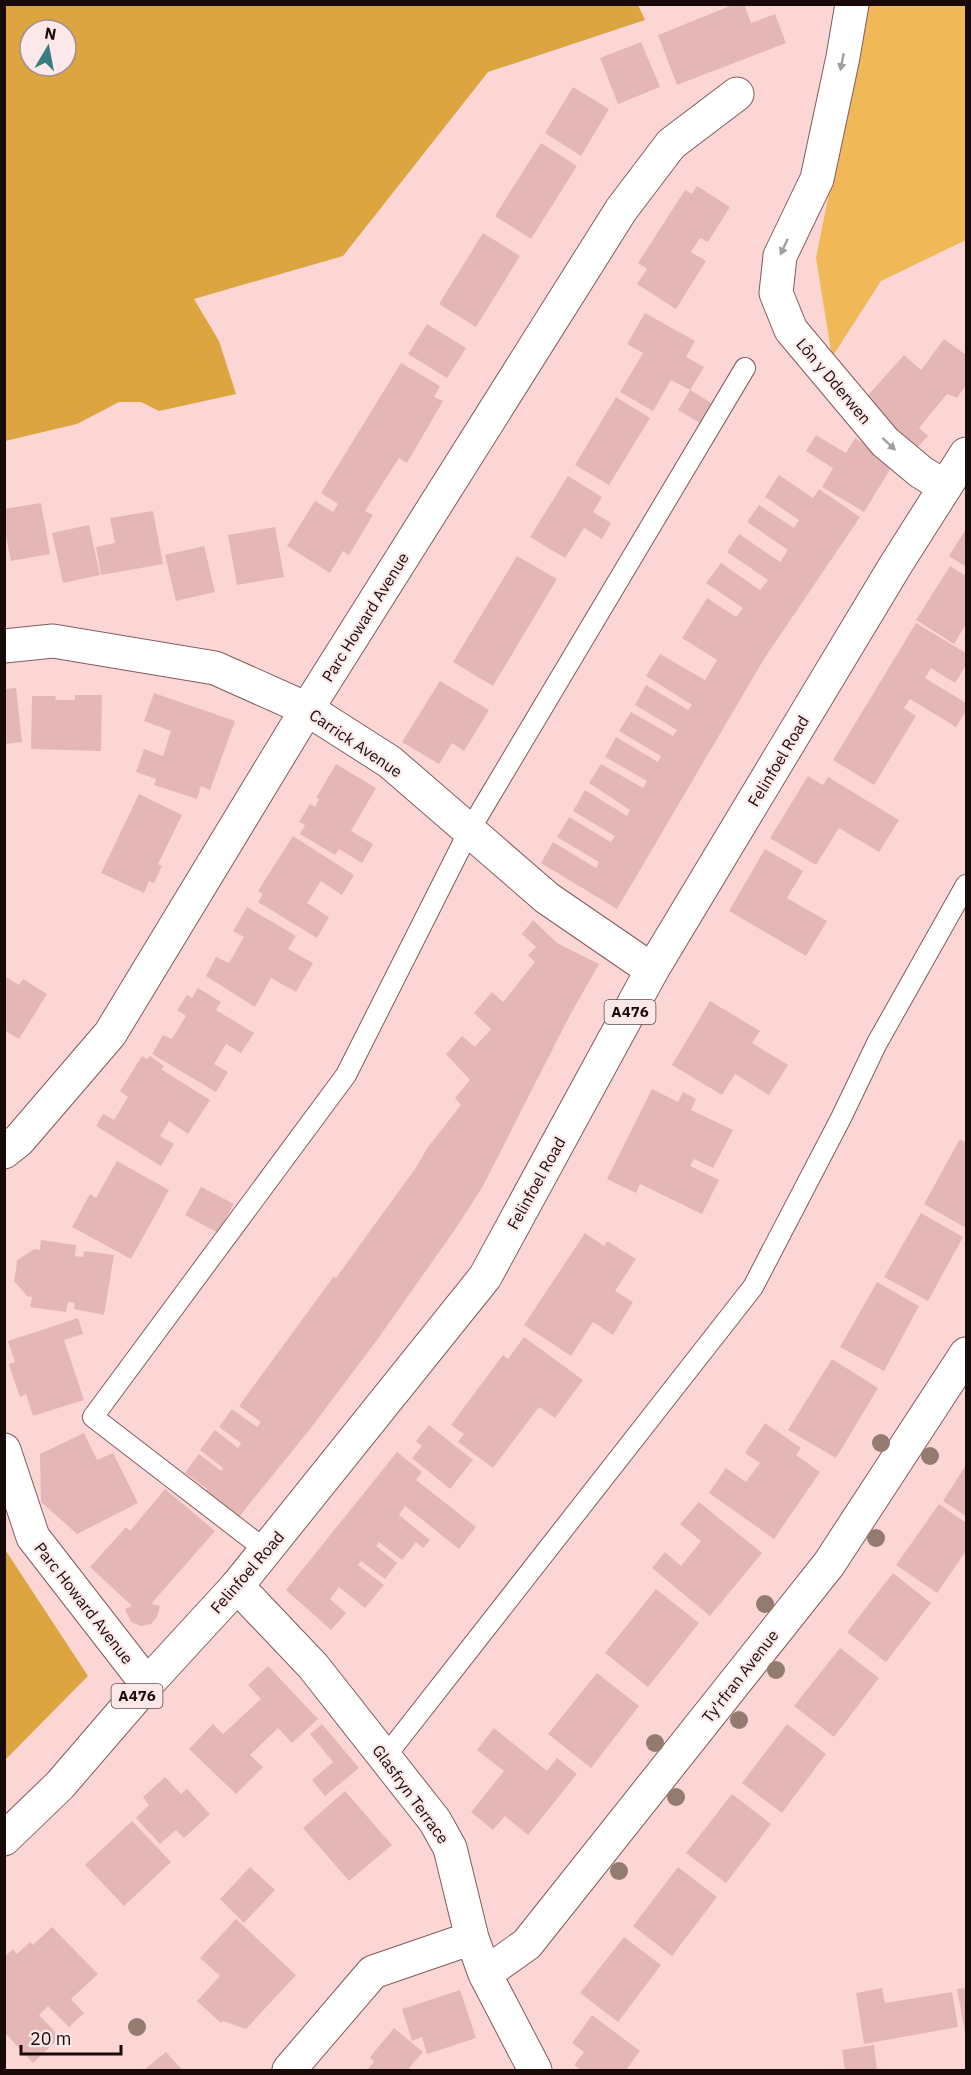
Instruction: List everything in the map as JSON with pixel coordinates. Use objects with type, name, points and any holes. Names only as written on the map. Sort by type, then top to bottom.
[{"type":"street","name":"Lôn y Dderwen","points":[[852,4],[817,179],[780,256],[776,293],[791,330],[885,442],[921,472],[945,487]]},
{"type":"street","name":"Parc Howard Avenue","points":[[4,1152],[19,1140],[110,1034],[307,709],[621,210],[670,144],[737,94]]},
{"type":"street","name":"Felinfoel Road","points":[[4,1839],[60,1785],[267,1551],[484,1277],[652,970],[895,566],[966,454]]},
{"type":"street","name":"Carrick Avenue","points":[[4,646],[53,641],[215,668],[307,709],[390,762],[548,898],[652,970]]},
{"type":"street","name":"Ty'rfran Avenue","points":[[485,1974],[527,1944],[829,1564],[966,1354]]},
{"type":"street","name":"Parc Howard Avenue","points":[[4,1450],[33,1537],[147,1684]]},
{"type":"street","name":"Glasfryn Terrace","points":[[237,1586],[313,1666],[435,1821],[450,1848],[472,1938],[485,1974],[535,2070]]},
{"type":"street","points":[[289,2070],[373,1972],[472,1938]]},
{"type":"lane","points":[[267,1551],[93,1417],[346,1075],[469,831],[745,368]]},
{"type":"lane","points":[[385,1757],[753,1287],[841,1118],[877,1042],[966,885]]},
{"type":"shaded area","points":[[5,5],[638,5],[645,20],[488,72],[343,256],[194,299],[219,341],[236,394],[159,411],[141,402],[119,402],[77,424],[5,441]]},
{"type":"shaded area","points":[[867,5],[966,5],[966,240],[881,281],[832,357],[816,258]]},
{"type":"shaded area","points":[[4,1548],[88,1676],[5,1760],[4,1760]]},
{"type":"building","points":[[735,4],[744,4],[751,23],[775,14],[786,43],[677,85],[658,35]]},
{"type":"building","points":[[641,42],[660,87],[618,104],[600,58]]},
{"type":"building","points":[[573,87],[609,109],[581,156],[545,133]]},
{"type":"building","points":[[541,143],[577,166],[531,239],[495,216]]},
{"type":"building","points":[[697,186],[730,207],[708,242],[700,238],[691,252],[706,261],[676,309],[637,284],[647,269],[638,263],[685,190],[692,194]]},
{"type":"building","points":[[483,233],[520,256],[476,327],[439,304]]},
{"type":"building","points":[[645,313],[695,341],[686,357],[704,367],[690,390],[671,380],[653,411],[620,392],[643,353],[627,344]]},
{"type":"building","points":[[427,324],[466,348],[447,378],[408,354]]},
{"type":"building","points":[[944,339],[966,355],[966,385],[957,398],[947,394],[919,428],[928,436],[916,449],[863,401],[904,355],[921,370]]},
{"type":"building","points":[[401,363],[440,386],[434,397],[443,401],[407,463],[399,458],[365,511],[373,515],[349,555],[343,551],[330,573],[287,546],[315,501],[333,512],[338,504],[321,493]]},
{"type":"building","points":[[690,390],[711,403],[700,423],[678,410]]},
{"type":"building","points":[[616,397],[650,418],[609,485],[575,465]]},
{"type":"building","points":[[816,435],[846,453],[855,438],[894,463],[864,512],[822,487],[833,468],[806,451]]},
{"type":"building","points":[[779,475],[813,498],[819,489],[860,517],[764,659],[617,909],[541,863],[553,842],[596,868],[599,862],[557,837],[569,817],[611,842],[615,836],[573,811],[585,790],[627,816],[630,810],[589,783],[601,764],[643,788],[647,781],[605,757],[616,737],[658,762],[661,756],[619,731],[631,712],[673,736],[677,730],[635,705],[646,685],[688,710],[692,705],[646,676],[660,654],[705,680],[717,660],[682,638],[707,598],[736,617],[743,608],[706,583],[721,563],[760,590],[768,580],[727,552],[739,534],[780,562],[788,550],[747,522],[759,505],[794,528],[799,520],[765,497]]},
{"type":"building","points":[[568,476],[602,497],[593,512],[611,523],[602,539],[584,528],[565,558],[530,537]]},
{"type":"building","points":[[41,503],[50,554],[11,561],[4,527],[4,509]]},
{"type":"building","points":[[153,511],[163,564],[101,575],[96,547],[115,543],[110,518]]},
{"type":"building","points":[[89,525],[100,575],[63,583],[52,533]]},
{"type":"building","points":[[275,527],[284,577],[237,585],[228,535]]},
{"type":"building","points":[[966,529],[966,567],[949,556]]},
{"type":"building","points":[[204,546],[215,592],[176,601],[165,555]]},
{"type":"building","points":[[517,556],[557,579],[493,686],[453,662]]},
{"type":"building","points":[[950,566],[966,576],[966,624],[954,644],[916,620]]},
{"type":"building","points":[[916,623],[966,653],[966,665],[955,683],[931,668],[925,678],[966,703],[966,711],[956,727],[910,699],[904,708],[916,716],[874,785],[833,760]]},
{"type":"building","points":[[440,681],[489,710],[464,751],[452,743],[439,764],[402,742]]},
{"type":"building","points":[[16,688],[22,742],[4,744],[4,689]]},
{"type":"building","points":[[154,693],[235,721],[210,790],[201,786],[197,799],[154,785],[156,779],[136,772],[144,749],[163,756],[171,731],[144,721]]},
{"type":"building","points":[[75,695],[102,695],[101,751],[31,749],[32,696],[56,696],[55,700],[75,700]]},
{"type":"building","points":[[336,764],[376,788],[351,831],[373,844],[362,863],[339,849],[335,855],[300,834],[305,825],[299,822],[310,804],[315,807],[319,799],[316,798]]},
{"type":"building","points":[[808,776],[823,785],[828,777],[899,820],[879,852],[839,828],[816,865],[770,838]]},
{"type":"building","points":[[139,794],[182,815],[158,864],[162,866],[154,883],[149,881],[144,893],[101,873]]},
{"type":"building","points":[[293,836],[354,875],[342,895],[321,881],[307,903],[329,917],[317,938],[258,902],[263,894],[258,891]]},
{"type":"building","points":[[765,849],[803,871],[787,898],[827,921],[806,956],[729,911]]},
{"type":"building","points":[[247,907],[296,936],[288,949],[313,963],[296,992],[271,978],[255,1007],[206,976],[216,957],[229,963],[244,937],[233,931]]},
{"type":"building","points":[[533,920],[557,943],[599,964],[570,1015],[483,1186],[454,1231],[377,1340],[310,1429],[238,1518],[205,1492],[207,1489],[185,1473],[199,1454],[221,1471],[223,1468],[200,1450],[215,1430],[238,1448],[241,1443],[219,1427],[232,1409],[257,1427],[261,1422],[239,1406],[334,1276],[336,1278],[415,1169],[428,1147],[461,1105],[455,1098],[470,1080],[446,1054],[462,1036],[475,1047],[491,1029],[474,1013],[492,992],[503,1002],[535,962],[528,955],[536,947],[522,934]]},
{"type":"building","points":[[4,976],[19,985],[23,979],[47,994],[19,1039],[4,1030]]},
{"type":"building","points":[[198,988],[221,1002],[216,1010],[254,1033],[241,1053],[226,1044],[214,1064],[228,1072],[216,1092],[152,1054],[163,1035],[172,1039],[186,1016],[177,1010],[187,995],[192,998]]},
{"type":"building","points":[[710,1001],[760,1031],[752,1043],[788,1065],[769,1095],[735,1074],[722,1095],[672,1065]]},
{"type":"building","points":[[142,1056],[147,1059],[150,1056],[164,1066],[161,1069],[210,1100],[188,1134],[169,1121],[160,1136],[174,1144],[161,1166],[96,1126],[103,1114],[114,1120],[128,1097],[120,1091]]},
{"type":"building","points":[[652,1089],[678,1102],[683,1092],[696,1099],[691,1110],[733,1130],[713,1168],[694,1159],[690,1166],[719,1180],[702,1214],[640,1184],[636,1193],[607,1179]]},
{"type":"building","points":[[960,1139],[966,1143],[966,1228],[924,1204]]},
{"type":"building","points":[[117,1161],[169,1190],[131,1259],[72,1227],[90,1194],[96,1198]]},
{"type":"building","points":[[201,1187],[234,1204],[218,1233],[185,1215]]},
{"type":"building","points":[[921,1213],[963,1237],[928,1301],[884,1277]]},
{"type":"building","points":[[585,1233],[604,1246],[607,1241],[636,1259],[615,1291],[633,1302],[613,1335],[593,1322],[571,1356],[524,1325]]},
{"type":"building","points":[[41,1240],[76,1245],[75,1256],[83,1257],[84,1251],[114,1255],[104,1315],[74,1309],[75,1303],[68,1302],[66,1312],[30,1307],[32,1297],[27,1296],[14,1281],[17,1260],[35,1249],[40,1250]]},
{"type":"building","points":[[877,1282],[919,1306],[884,1371],[840,1347]]},
{"type":"building","points":[[78,1318],[83,1334],[64,1340],[84,1400],[33,1416],[26,1394],[20,1397],[14,1380],[9,1364],[15,1362],[8,1341]]},
{"type":"building","points":[[524,1337],[583,1380],[555,1418],[539,1407],[493,1468],[458,1442],[464,1434],[451,1425],[503,1355],[508,1359]]},
{"type":"building","points":[[832,1359],[878,1388],[836,1458],[788,1430]]},
{"type":"building","points":[[765,1423],[801,1448],[796,1455],[820,1472],[774,1539],[709,1493],[726,1468],[746,1482],[760,1463],[745,1453]]},
{"type":"building","points":[[429,1425],[473,1460],[450,1489],[412,1458],[422,1446],[416,1441]]},
{"type":"building","points":[[84,1433],[97,1460],[113,1453],[138,1503],[77,1534],[41,1502],[40,1454]]},
{"type":"building","points":[[397,1452],[422,1472],[416,1480],[476,1527],[459,1549],[405,1506],[399,1515],[430,1540],[423,1548],[416,1542],[402,1560],[379,1542],[376,1546],[397,1563],[385,1579],[361,1561],[358,1565],[384,1585],[365,1608],[339,1587],[330,1599],[346,1613],[331,1630],[286,1590]]},
{"type":"building","points":[[966,1465],[966,1516],[943,1501]]},
{"type":"building","points":[[165,1489],[215,1531],[151,1604],[160,1606],[157,1617],[151,1624],[141,1626],[131,1622],[125,1609],[132,1606],[90,1567],[126,1527],[130,1531]]},
{"type":"building","points":[[699,1502],[762,1553],[710,1616],[652,1568],[665,1552],[681,1566],[701,1541],[680,1524]]},
{"type":"building","points":[[939,1504],[966,1523],[966,1551],[937,1593],[896,1565]]},
{"type":"building","points":[[893,1573],[931,1603],[886,1662],[847,1632]]},
{"type":"building","points":[[656,1589],[699,1623],[648,1687],[605,1653]]},
{"type":"building","points":[[840,1648],[879,1678],[834,1737],[794,1706]]},
{"type":"building","points":[[268,1666],[318,1719],[292,1743],[278,1728],[250,1755],[263,1767],[236,1794],[189,1749],[213,1724],[223,1734],[261,1699],[248,1685]]},
{"type":"building","points":[[597,1673],[639,1706],[591,1768],[548,1734]]},
{"type":"building","points":[[322,1724],[359,1768],[325,1796],[312,1780],[333,1762],[310,1734]]},
{"type":"building","points":[[787,1724],[826,1754],[782,1813],[742,1783]]},
{"type":"building","points":[[494,1728],[547,1771],[557,1758],[577,1774],[528,1835],[505,1816],[493,1830],[471,1812],[504,1771],[477,1750]]},
{"type":"building","points":[[165,1777],[181,1794],[187,1789],[210,1814],[184,1838],[176,1830],[160,1844],[136,1818],[149,1805],[143,1797]]},
{"type":"building","points":[[345,1791],[392,1845],[349,1881],[303,1828]]},
{"type":"building","points":[[732,1794],[771,1824],[726,1883],[686,1853]]},
{"type":"building","points":[[132,1821],[171,1862],[124,1906],[85,1865]]},
{"type":"building","points":[[250,1867],[275,1890],[244,1923],[220,1899]]},
{"type":"building","points":[[678,1867],[717,1897],[672,1956],[633,1926]]},
{"type":"building","points":[[236,1919],[296,1975],[246,2029],[223,2021],[221,2023],[197,2001],[220,1976],[200,1958]]},
{"type":"building","points":[[52,1927],[98,1974],[71,1999],[84,2013],[69,2027],[48,2006],[39,2015],[60,2037],[33,2063],[6,2034],[4,2036],[4,1957],[13,1949],[17,1954],[30,1942],[33,1945]]},
{"type":"building","points":[[624,1937],[661,1965],[618,2022],[580,1993]]},
{"type":"building","points":[[882,1988],[885,2003],[952,1992],[958,2027],[864,2044],[856,1993]]},
{"type":"building","points":[[966,1988],[966,2031],[965,2031],[957,1989]]},
{"type":"building","points":[[460,1990],[476,2038],[427,2054],[422,2037],[412,2041],[402,2009]]},
{"type":"building","points":[[592,2015],[640,2051],[626,2070],[582,2070],[574,2065],[584,2052],[572,2043]]},
{"type":"building","points":[[394,2028],[423,2052],[409,2068],[412,2070],[367,2070],[374,2062],[370,2057]]},
{"type":"building","points":[[874,2045],[877,2070],[845,2070],[842,2050]]},
{"type":"building","points":[[166,2052],[182,2070],[144,2070]]}]
